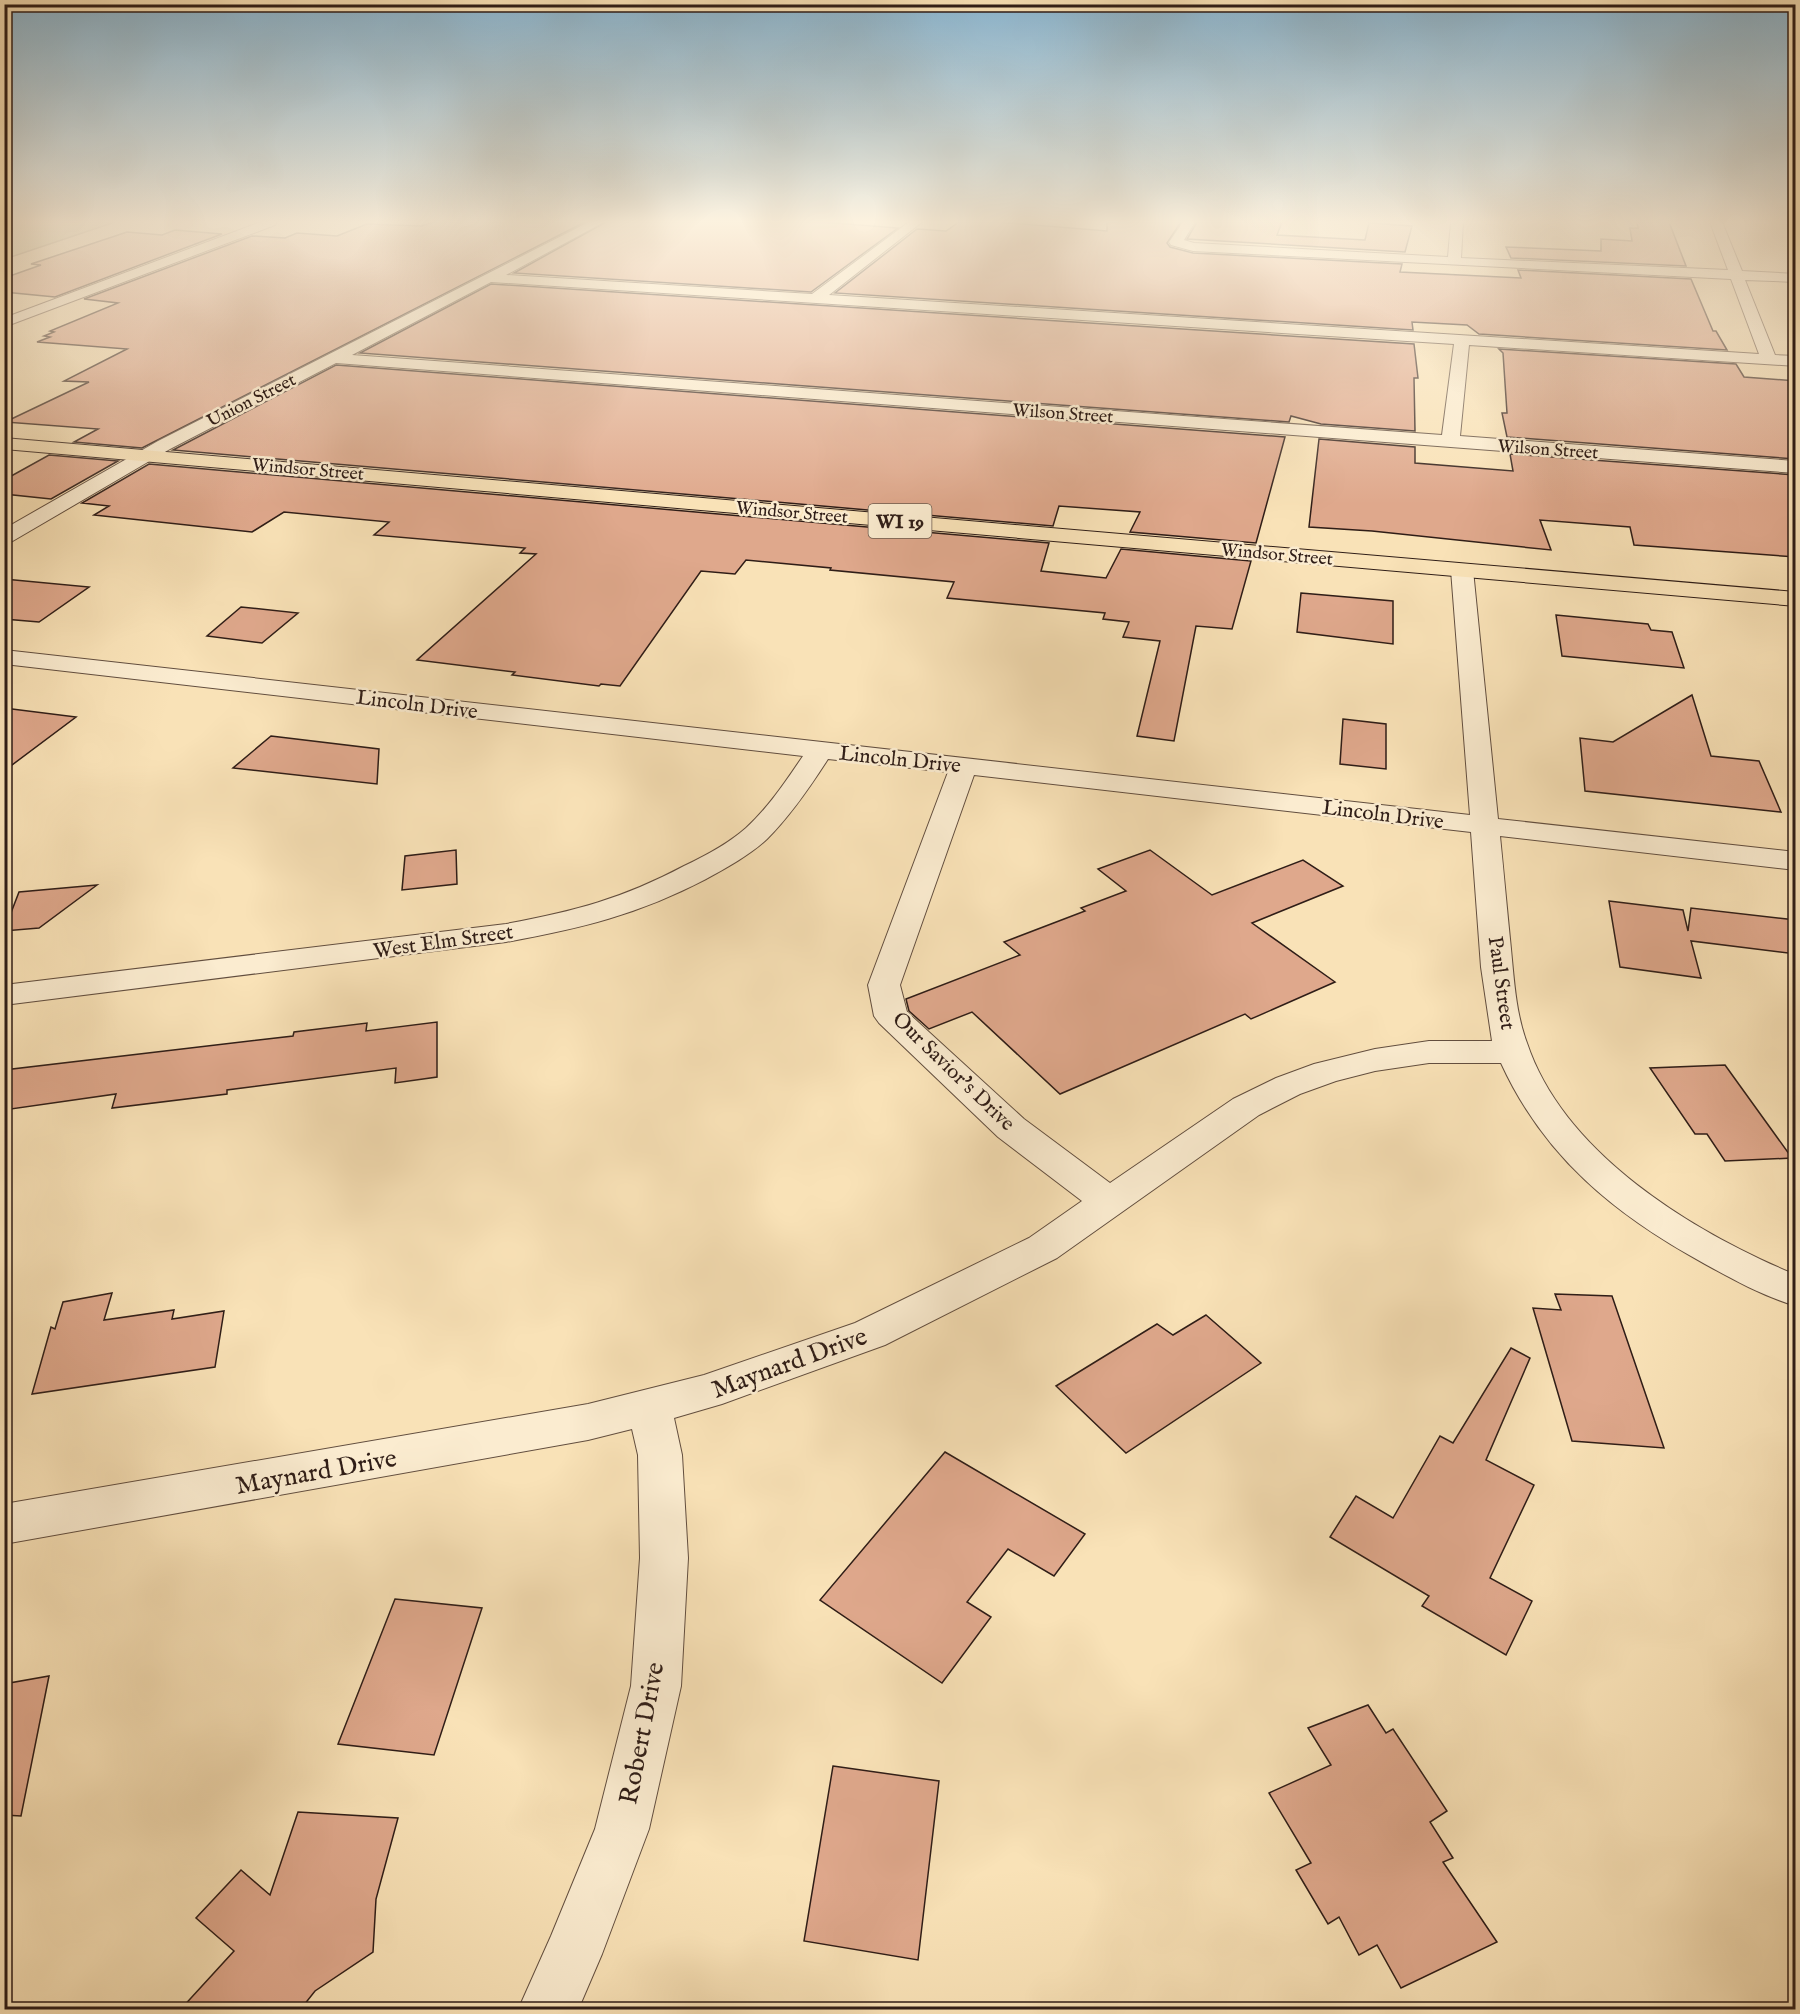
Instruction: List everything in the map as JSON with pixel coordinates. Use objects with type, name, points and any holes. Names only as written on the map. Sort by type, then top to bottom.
[{"type":"main road","name":"Windsor Street","points":[[4,442],[1796,599]]},
{"type":"street","points":[[4,323],[23,316]]},
{"type":"street","name":"Union Street","points":[[4,538],[148,455],[413,316]]},
{"type":"street","points":[[1077,316],[1796,361]]},
{"type":"street","points":[[1753,316],[1769,359]]},
{"type":"street","points":[[1450,442],[1462,341]]},
{"type":"street","name":"Wilson Street","points":[[331,358],[1796,467]]},
{"type":"street","name":"Paul Street","points":[[1462,570],[1497,967],[1504,1021],[1513,1052],[1536,1098],[1573,1150],[1613,1188],[1689,1238],[1796,1291]]},
{"type":"street","name":"Lincoln Drive","points":[[4,657],[1796,861]]},
{"type":"street","name":"West Elm Street","points":[[4,995],[506,933],[572,921],[617,908],[665,888],[717,861],[756,834],[791,795],[820,750]]},
{"type":"street","name":"Our Savior's Drive","points":[[964,766],[884,984],[891,1016],[1011,1128],[1109,1202]]},
{"type":"street","name":"Maynard Drive","points":[[4,1524],[462,1446],[588,1422],[707,1392],[870,1334],[1043,1248],[1246,1107],[1288,1086],[1326,1072],[1376,1060],[1429,1052],[1513,1052]]},
{"type":"street","name":"Robert Drive","points":[[547,2010],[573,1954],[622,1829],[656,1686],[664,1558],[660,1455],[650,1406]]},
{"type":"building","points":[[86,316],[401,316],[142,448],[74,442],[98,429],[5,422],[89,382],[64,381],[127,349],[37,342],[50,337],[44,336],[54,332],[50,331]]},
{"type":"building","points":[[430,316],[983,316],[1414,344],[1418,378],[1414,378],[1415,431],[1321,424],[1291,416],[1289,422],[360,353]]},
{"type":"building","points":[[1194,316],[1707,316],[1713,331],[1716,331],[1727,350],[1479,334],[1467,325],[1412,322],[1413,330]]},
{"type":"building","points":[[1499,349],[1736,364],[1744,377],[1796,381],[1796,459],[1507,437],[1502,413],[1507,413],[1503,353]]},
{"type":"building","points":[[336,365],[1285,437],[1256,543],[1130,532],[1140,512],[1059,506],[1053,526],[173,450]]},
{"type":"building","points":[[1319,439],[1415,447],[1415,463],[1513,471],[1510,454],[1796,475],[1796,557],[1634,545],[1630,527],[1540,520],[1551,550],[1372,531],[1309,527]]},
{"type":"building","points":[[49,455],[118,461],[51,499],[4,494],[4,480]]},
{"type":"building","points":[[149,464],[1049,543],[1041,571],[1106,578],[1121,549],[1251,561],[1232,629],[1196,626],[1174,741],[1137,736],[1160,641],[1123,637],[1129,622],[1103,619],[1105,613],[947,598],[954,582],[830,570],[831,568],[746,560],[735,574],[701,571],[620,686],[601,684],[599,686],[512,675],[515,672],[417,660],[536,554],[520,553],[525,548],[374,535],[389,522],[284,512],[252,532],[94,515],[109,506],[82,503]]},
{"type":"building","points":[[4,579],[89,587],[39,622],[4,619]]},
{"type":"building","points":[[1301,593],[1393,601],[1393,644],[1297,632]]},
{"type":"building","points":[[241,607],[298,613],[262,643],[207,636]]},
{"type":"building","points":[[1556,615],[1648,624],[1651,630],[1672,632],[1684,668],[1562,656]]},
{"type":"building","points":[[1692,695],[1711,756],[1759,761],[1781,812],[1585,791],[1580,738],[1613,742]]},
{"type":"building","points":[[4,708],[76,717],[4,771]]},
{"type":"building","points":[[1343,719],[1386,724],[1386,769],[1340,764]]},
{"type":"building","points":[[271,736],[379,749],[377,784],[233,768]]},
{"type":"building","points":[[456,850],[457,884],[402,890],[405,856]]},
{"type":"building","points":[[1150,850],[1212,895],[1303,860],[1343,886],[1252,923],[1335,982],[1251,1019],[1245,1014],[1060,1094],[972,1012],[929,1029],[909,1011],[906,999],[1020,955],[1004,942],[1085,911],[1081,908],[1126,891],[1098,869]]},
{"type":"building","points":[[97,885],[39,928],[4,931],[19,892]]},
{"type":"building","points":[[1609,901],[1683,910],[1688,931],[1691,908],[1796,920],[1796,954],[1691,941],[1701,978],[1620,967]]},
{"type":"building","points":[[437,1022],[437,1077],[395,1083],[396,1068],[227,1090],[227,1094],[112,1108],[116,1094],[4,1110],[4,1070],[293,1036],[294,1032],[367,1023],[366,1031]]},
{"type":"building","points":[[1725,1065],[1792,1158],[1725,1161],[1707,1134],[1695,1134],[1650,1068]]},
{"type":"building","points":[[112,1293],[104,1320],[174,1310],[172,1319],[224,1311],[215,1367],[32,1394],[51,1327],[55,1329],[63,1302]]},
{"type":"building","points":[[1555,1294],[1612,1296],[1664,1448],[1572,1441],[1533,1308],[1561,1310]]},
{"type":"building","points":[[1206,1315],[1261,1363],[1126,1453],[1056,1386],[1157,1324],[1173,1335]]},
{"type":"building","points":[[1511,1348],[1530,1358],[1486,1460],[1534,1485],[1490,1578],[1532,1601],[1506,1655],[1422,1606],[1429,1596],[1330,1537],[1356,1496],[1393,1518],[1440,1436],[1453,1443]]},
{"type":"building","points":[[945,1452],[1085,1534],[1054,1576],[1008,1549],[967,1602],[991,1617],[942,1683],[820,1600]]},
{"type":"building","points":[[395,1599],[482,1608],[434,1755],[338,1744]]},
{"type":"building","points":[[49,1676],[21,1816],[4,1815],[4,1684]]},
{"type":"building","points":[[1368,1705],[1386,1733],[1393,1729],[1447,1811],[1430,1822],[1453,1858],[1443,1862],[1497,1942],[1401,1988],[1377,1945],[1359,1955],[1339,1917],[1328,1924],[1296,1870],[1311,1863],[1269,1793],[1331,1765],[1308,1728]]},
{"type":"building","points":[[833,1766],[939,1781],[918,1960],[804,1941]]},
{"type":"building","points":[[298,1812],[398,1818],[376,1899],[373,1952],[315,1991],[300,2010],[180,2010],[234,1951],[196,1918],[241,1870],[270,1895]]}]
